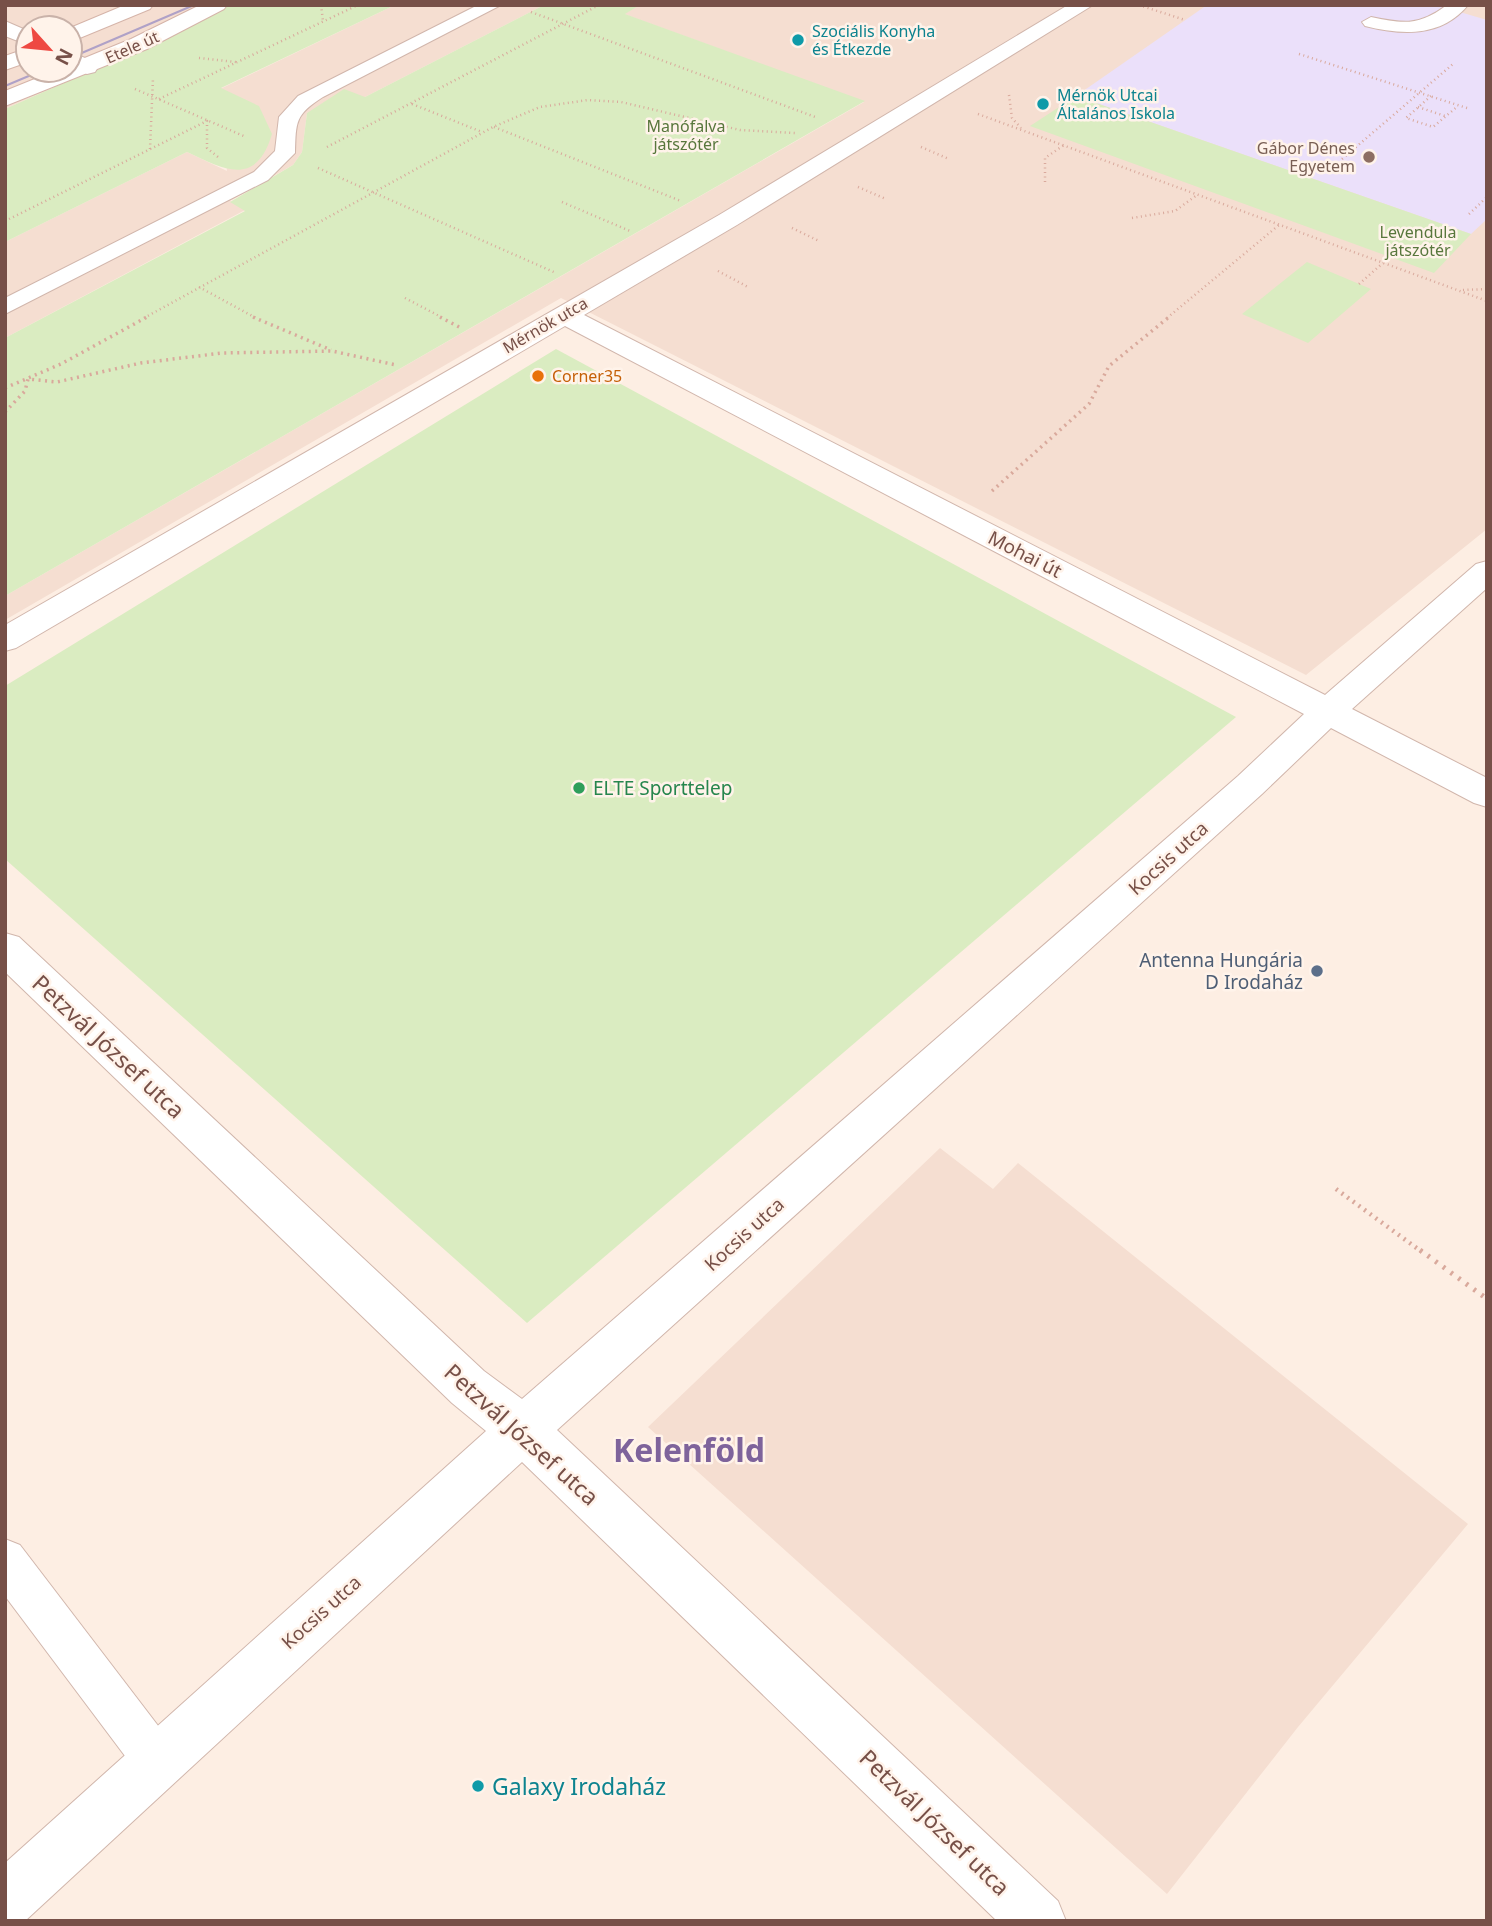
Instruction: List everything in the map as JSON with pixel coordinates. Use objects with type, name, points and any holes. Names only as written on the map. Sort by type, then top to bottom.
[{"type":"street","name":"Etele út","points":[[84,30],[143,5]]},
{"type":"street","name":"Etele út","points":[[84,61],[218,5]]},
{"type":"street","name":"Mérnök utca","points":[[5,640],[728,220],[1083,5]]},
{"type":"street","name":"Etele út","points":[[5,99],[36,84]]},
{"type":"street","name":"Mohai út","points":[[563,315],[1487,794]]},
{"type":"street","name":"Kocsis utca","points":[[5,1901],[156,1760],[522,1429],[1250,785],[1328,711],[1487,571]]},
{"type":"street","name":"Petzvál József utca","points":[[5,948],[468,1387],[522,1429],[1038,1921]]},
{"type":"lane","points":[[5,307],[261,176],[285,153],[286,119],[293,107],[492,5]]},
{"type":"lane","points":[[1371,22],[1407,28],[1429,26],[1459,5]]},
{"type":"lane","points":[[5,1560],[156,1760]]},
{"type":"path","points":[[321,5],[323,21]]},
{"type":"path","points":[[158,99],[358,5]]},
{"type":"path","points":[[326,148],[599,5]]},
{"type":"path","points":[[1139,5],[1185,20]]},
{"type":"path","points":[[527,10],[819,119]]},
{"type":"path","points":[[1299,54],[1470,109]]},
{"type":"path","points":[[1342,159],[1453,64]]},
{"type":"path","points":[[129,86],[249,138]]},
{"type":"path","points":[[1010,88],[1012,118],[1024,130]]},
{"type":"path","points":[[150,149],[152,96]]},
{"type":"path","points":[[1431,96],[1406,118],[1433,127],[1458,105]]},
{"type":"path","points":[[5,388],[61,364],[483,132],[540,107],[588,100],[621,102],[740,130],[799,134]]},
{"type":"path","points":[[411,104],[483,132]]},
{"type":"path","points":[[1418,107],[1446,116]]},
{"type":"path","points":[[967,110],[1487,301]]},
{"type":"path","points":[[5,221],[207,121]]},
{"type":"path","points":[[493,127],[692,205]]},
{"type":"path","points":[[1045,182],[1045,158],[1065,145]]},
{"type":"path","points":[[206,159],[207,148]]},
{"type":"path","points":[[326,171],[566,278]]},
{"type":"path","points":[[1132,218],[1175,211],[1198,194]]},
{"type":"path","points":[[1469,214],[1487,197]]},
{"type":"path","points":[[562,202],[640,235]]},
{"type":"path","points":[[959,520],[1089,404],[1109,366],[1280,225]]},
{"type":"path","points":[[1359,284],[1384,263]]},
{"type":"path","points":[[200,287],[261,321],[332,351],[398,365]]},
{"type":"path","points":[[1458,290],[1487,289]]},
{"type":"path","points":[[405,298],[471,334]]},
{"type":"path","points":[[28,379],[57,382],[141,363],[222,353],[332,351]]},
{"type":"path","points":[[5,412],[25,391],[28,379]]},
{"type":"path","points":[[1336,1189],[1487,1299]]},
{"type":"shaded area","points":[[5,5],[230,5],[84,74],[84,14],[14,14],[14,84],[61,84],[5,109]]},
{"type":"shaded area","points":[[395,5],[544,5],[365,97],[307,113],[302,152],[293,165],[230,201],[245,210],[5,338],[5,242],[187,152],[227,171],[220,89]]},
{"type":"shaded area","points":[[640,5],[1487,5],[1487,529],[1306,675],[561,298],[5,620],[5,596],[864,102],[624,14]]},
{"type":"shaded area","name":"Gábor Dénes Egyetem","points":[[1207,5],[1436,5],[1487,20],[1487,219],[1471,234],[1076,96]]},
{"type":"shaded area","points":[[940,1148],[993,1189],[1018,1163],[1468,1524],[1298,1727],[1167,1894],[648,1427]]},
{"type":"green space","points":[[230,5],[395,5],[221,88],[259,106],[272,134],[265,151],[257,162],[248,168],[226,168],[187,152],[5,242],[5,109],[61,84],[84,84],[84,74]]},
{"type":"green space","name":"Manófalva játszótér","points":[[544,5],[640,5],[625,14],[865,101],[5,596],[5,338],[245,211],[230,202],[293,165],[302,152],[307,113],[344,89],[365,97]]},
{"type":"green space","name":"Levendula játszótér","points":[[1076,96],[1471,234],[1434,273],[1030,126]]},
{"type":"green space","points":[[1307,262],[1371,289],[1308,343],[1242,314]]},
{"type":"green space","name":"ELTE Sporttelep","points":[[556,349],[1236,717],[527,1323],[5,859],[5,686]]},
{"type":"tram line","points":[[84,52],[194,5]]},
{"type":"tram line","points":[[5,86],[14,82]]},
{"type":"place","name":"Szociális Konyha és Étkezde","points":[[798,40]]},
{"type":"place","name":"Mérnök Utcai Általános Iskola","points":[[1043,104]]},
{"type":"place","name":"Gábor Dénes Egyetem","points":[[1369,157]]},
{"type":"place","name":"Corner35","points":[[538,376]]},
{"type":"place","name":"ELTE Sporttelep","points":[[579,788]]},
{"type":"place","name":"Antenna Hungária D Irodaház","points":[[1317,971]]},
{"type":"place","name":"Galaxy Irodaház","points":[[478,1786]]},
{"type":"district","name":"Kelenföld","points":[[689,1449]]}]
